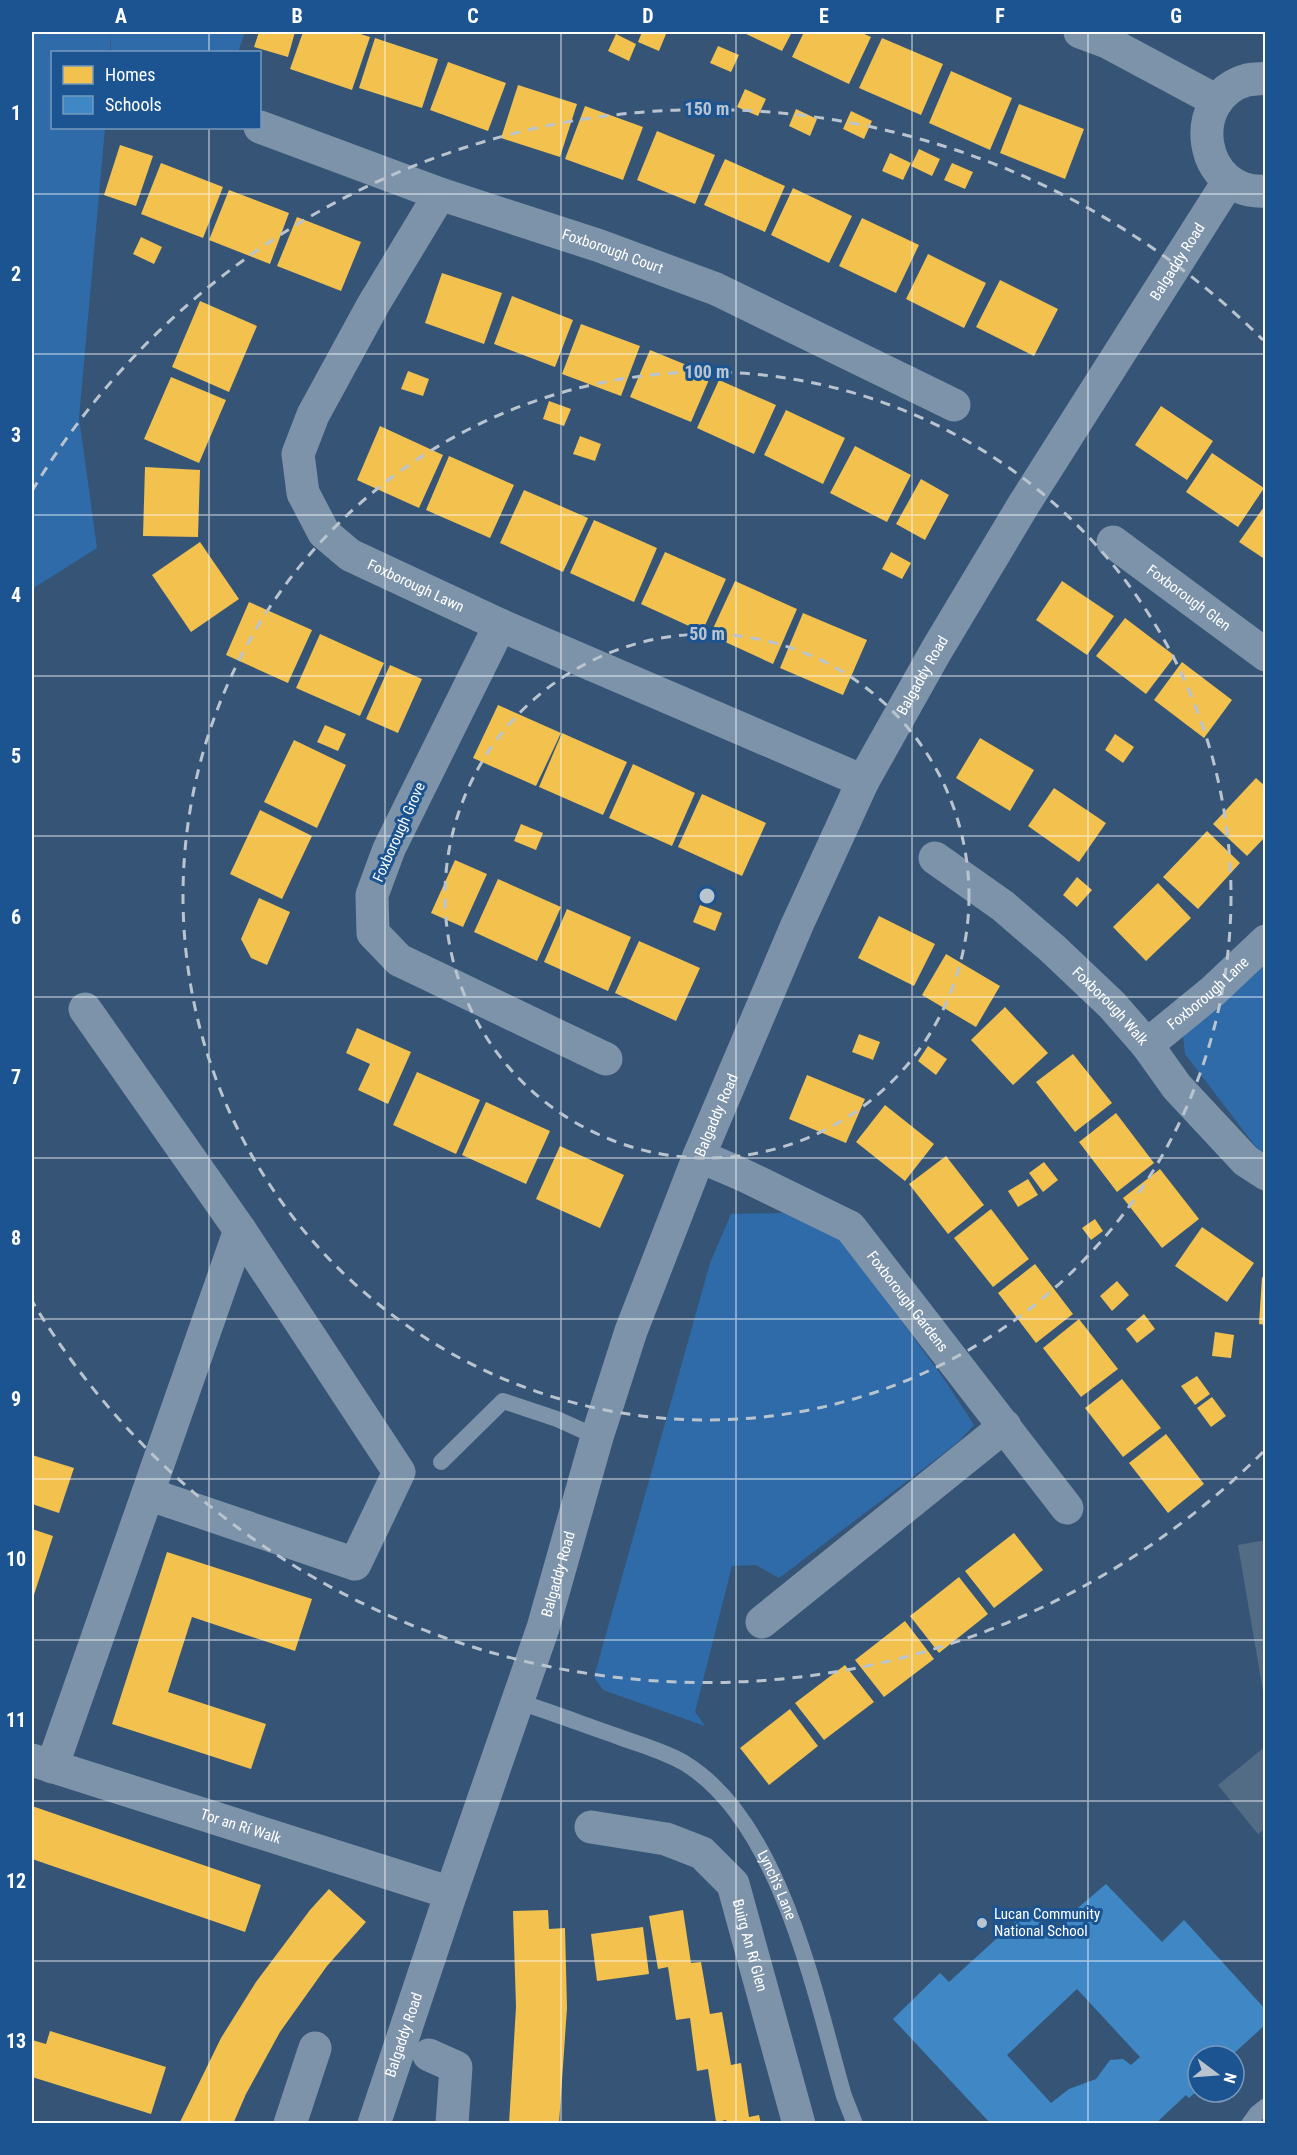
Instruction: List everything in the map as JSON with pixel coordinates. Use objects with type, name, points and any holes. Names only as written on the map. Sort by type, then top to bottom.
[{"type":"street","points":[[1080,32],[1107,42],[1217,101]]},
{"type":"street","points":[[1266,78],[1247,80],[1230,88],[1217,101],[1208,117],[1206,135],[1208,152],[1216,168],[1228,182],[1244,189],[1266,191]]},
{"type":"street","name":"Foxborough Court","points":[[261,127],[440,194],[600,246],[716,289],[954,405]]},
{"type":"street","name":"Balgaddy Road","points":[[374,2124],[543,1628],[597,1437],[631,1331],[699,1156],[797,925],[863,781],[936,651],[1024,504],[1228,182]]},
{"type":"street","name":"Foxborough Lawn","points":[[440,194],[374,304],[313,415],[298,454],[303,493],[324,533],[350,555],[500,625],[863,781]]},
{"type":"street","name":"Foxborough Glen","points":[[1113,542],[1266,655]]},
{"type":"street","name":"Foxborough Grove","points":[[500,625],[388,849],[372,896],[374,933],[399,960],[606,1059]]},
{"type":"street","name":"Foxborough Walk","points":[[935,858],[1003,906],[1112,1005],[1147,1044],[1178,1087],[1246,1161],[1266,1174]]},
{"type":"street","name":"Foxborough Lane","points":[[1147,1044],[1213,991],[1266,940]]},
{"type":"street","points":[[85,1009],[240,1230],[399,1472],[355,1564],[148,1494]]},
{"type":"street","name":"Foxborough Gardens","points":[[699,1156],[850,1227],[1066,1508]]},
{"type":"street","points":[[42,1763],[148,1494],[240,1230]]},
{"type":"street","points":[[762,1622],[1005,1426]]},
{"type":"street","name":"Tor an Rí Walk","points":[[42,1763],[451,1893]]},
{"type":"street","name":"Buirg An Rí Glen","points":[[591,1827],[666,1839],[702,1853],[733,1884],[799,2124]]},
{"type":"street","points":[[290,2124],[315,2048]]},
{"type":"street","points":[[429,2055],[456,2067],[452,2124]]},
{"type":"lane","points":[[441,1462],[503,1401],[557,1419],[597,1437]]},
{"type":"lane","name":"Lynch's Lane","points":[[519,1702],[563,1716],[686,1764],[713,1787],[739,1816],[759,1847],[792,1917],[844,2096],[855,2124]]},
{"type":"lane","points":[[1249,2124],[1257,2112],[1266,2106]]},
{"type":"shaded area","points":[[32,32],[245,32],[238,51],[111,51],[110,34],[110,51],[51,51],[51,129],[105,129],[79,418],[97,548],[32,589]]},
{"type":"shaded area","points":[[1265,954],[1265,1156],[1185,1054],[1183,1035]]},
{"type":"shaded area","points":[[783,1213],[841,1239],[944,1379],[974,1425],[939,1457],[779,1578],[756,1565],[732,1566],[695,1712],[705,1726],[603,1690],[594,1677],[710,1263],[731,1214]]},
{"type":"building: Homes","points":[[259,32],[295,32],[288,57],[254,47]]},
{"type":"building: Homes","points":[[303,32],[354,32],[370,37],[352,90],[290,69]]},
{"type":"building: Homes","points":[[642,32],[666,34],[659,51],[638,42]]},
{"type":"building: Homes","points":[[742,32],[792,32],[782,51]]},
{"type":"building: Homes","points":[[804,32],[860,32],[871,37],[849,84],[792,57]]},
{"type":"building: Homes","points":[[616,34],[636,44],[629,61],[608,51]]},
{"type":"building: Homes","points":[[375,38],[438,59],[422,108],[359,88]]},
{"type":"building: Homes","points":[[882,38],[943,64],[921,115],[859,88]]},
{"type":"building: Homes","points":[[718,46],[739,55],[731,72],[710,63]]},
{"type":"building: Homes","points":[[448,62],[506,83],[488,131],[430,110]]},
{"type":"building: Homes","points":[[951,71],[1012,98],[990,150],[929,123]]},
{"type":"building: Homes","points":[[518,85],[577,104],[560,157],[501,138]]},
{"type":"building: Homes","points":[[745,89],[766,99],[758,116],[737,107]]},
{"type":"building: Homes","points":[[1019,104],[1084,129],[1065,179],[1000,153]]},
{"type":"building: Homes","points":[[585,106],[643,127],[623,180],[565,159]]},
{"type":"building: Homes","points":[[796,109],[817,119],[810,136],[789,126]]},
{"type":"building: Homes","points":[[851,111],[872,121],[864,139],[843,129]]},
{"type":"building: Homes","points":[[657,131],[715,155],[695,204],[637,180]]},
{"type":"building: Homes","points":[[120,145],[153,156],[136,206],[104,195]]},
{"type":"building: Homes","points":[[919,149],[940,159],[932,176],[911,166]]},
{"type":"building: Homes","points":[[890,153],[911,163],[903,180],[882,171]]},
{"type":"building: Homes","points":[[725,159],[785,186],[765,232],[704,205]]},
{"type":"building: Homes","points":[[161,163],[223,187],[203,238],[141,214]]},
{"type":"building: Homes","points":[[952,163],[973,172],[965,189],[944,180]]},
{"type":"building: Homes","points":[[793,188],[852,216],[829,263],[771,235]]},
{"type":"building: Homes","points":[[229,190],[289,213],[270,264],[209,240]]},
{"type":"building: Homes","points":[[297,217],[361,242],[341,291],[277,266]]},
{"type":"building: Homes","points":[[862,218],[919,245],[896,293],[839,266]]},
{"type":"building: Homes","points":[[141,237],[162,247],[154,264],[133,254]]},
{"type":"building: Homes","points":[[928,254],[986,283],[964,328],[906,299]]},
{"type":"building: Homes","points":[[442,273],[502,293],[484,344],[425,323]]},
{"type":"building: Homes","points":[[1000,280],[1058,309],[1034,356],[976,327]]},
{"type":"building: Homes","points":[[512,296],[573,320],[555,367],[494,344]]},
{"type":"building: Homes","points":[[200,301],[257,326],[229,392],[172,367]]},
{"type":"building: Homes","points":[[581,324],[640,346],[621,396],[562,374]]},
{"type":"building: Homes","points":[[650,350],[711,375],[691,422],[630,397]]},
{"type":"building: Homes","points":[[408,371],[429,379],[423,396],[401,389]]},
{"type":"building: Homes","points":[[171,377],[226,400],[199,463],[144,439]]},
{"type":"building: Homes","points":[[719,380],[776,405],[754,454],[697,428]]},
{"type":"building: Homes","points":[[549,401],[571,409],[564,426],[543,419]]},
{"type":"building: Homes","points":[[1161,406],[1213,441],[1187,480],[1135,445]]},
{"type":"building: Homes","points":[[786,410],[845,438],[823,484],[764,455]]},
{"type":"building: Homes","points":[[380,426],[443,455],[419,508],[357,480]]},
{"type":"building: Homes","points":[[580,436],[601,444],[595,461],[573,454]]},
{"type":"building: Homes","points":[[855,446],[911,475],[887,522],[830,493]]},
{"type":"building: Homes","points":[[1212,453],[1264,488],[1238,527],[1186,492]]},
{"type":"building: Homes","points":[[449,456],[514,485],[490,538],[426,510]]},
{"type":"building: Homes","points":[[145,467],[200,470],[198,537],[143,536]]},
{"type":"building: Homes","points":[[921,479],[949,495],[925,540],[896,524]]},
{"type":"building: Homes","points":[[524,490],[588,518],[563,572],[500,543]]},
{"type":"building: Homes","points":[[1266,504],[1266,560],[1239,542]]},
{"type":"building: Homes","points":[[594,520],[657,548],[634,602],[570,573]]},
{"type":"building: Homes","points":[[200,542],[239,599],[191,632],[152,575]]},
{"type":"building: Homes","points":[[665,552],[726,579],[702,632],[641,604]]},
{"type":"building: Homes","points":[[891,552],[911,563],[902,579],[882,569]]},
{"type":"building: Homes","points":[[735,581],[797,609],[773,664],[710,635]]},
{"type":"building: Homes","points":[[1062,581],[1114,616],[1087,655],[1036,620]]},
{"type":"building: Homes","points":[[249,602],[312,630],[288,683],[226,655]]},
{"type":"building: Homes","points":[[803,613],[867,640],[843,695],[780,668]]},
{"type":"building: Homes","points":[[1125,618],[1175,656],[1146,694],[1096,656]]},
{"type":"building: Homes","points":[[320,634],[384,663],[360,716],[296,688]]},
{"type":"building: Homes","points":[[1182,662],[1232,700],[1204,738],[1154,700]]},
{"type":"building: Homes","points":[[390,665],[422,679],[398,733],[366,719]]},
{"type":"building: Homes","points":[[498,705],[561,733],[536,786],[473,758]]},
{"type":"building: Homes","points":[[325,725],[346,734],[338,751],[317,742]]},
{"type":"building: Homes","points":[[562,733],[627,762],[603,815],[539,787]]},
{"type":"building: Homes","points":[[1115,734],[1134,747],[1123,763],[1105,750]]},
{"type":"building: Homes","points":[[980,738],[1034,770],[1010,811],[956,778]]},
{"type":"building: Homes","points":[[294,740],[346,765],[317,828],[264,802]]},
{"type":"building: Homes","points":[[633,764],[695,793],[672,846],[609,818]]},
{"type":"building: Homes","points":[[1256,778],[1266,787],[1266,836],[1247,856],[1213,824]]},
{"type":"building: Homes","points":[[1054,788],[1106,823],[1079,862],[1028,826]]},
{"type":"building: Homes","points":[[702,794],[766,823],[742,876],[678,847]]},
{"type":"building: Homes","points":[[260,810],[312,836],[282,899],[230,874]]},
{"type":"building: Homes","points":[[521,824],[543,833],[536,850],[514,841]]},
{"type":"building: Homes","points":[[1207,831],[1240,863],[1198,909],[1163,877]]},
{"type":"building: Homes","points":[[455,860],[487,874],[463,927],[431,913]]},
{"type":"building: Homes","points":[[1077,877],[1092,890],[1077,907],[1063,895]]},
{"type":"building: Homes","points":[[498,879],[561,907],[537,961],[474,932]]},
{"type":"building: Homes","points":[[1158,883],[1191,918],[1146,961],[1113,927]]},
{"type":"building: Homes","points":[[259,898],[290,912],[267,965],[251,958],[241,939]]},
{"type":"building: Homes","points":[[700,905],[722,913],[715,931],[693,922]]},
{"type":"building: Homes","points":[[567,909],[631,937],[608,991],[544,962]]},
{"type":"building: Homes","points":[[879,916],[935,944],[914,986],[858,958]]},
{"type":"building: Homes","points":[[639,941],[700,968],[676,1021],[615,993]]},
{"type":"building: Homes","points":[[946,954],[1000,986],[976,1027],[922,995]]},
{"type":"building: Homes","points":[[1005,1007],[1048,1053],[1013,1085],[971,1040]]},
{"type":"building: Homes","points":[[357,1028],[411,1052],[388,1104],[358,1090],[370,1064],[346,1053]]},
{"type":"building: Homes","points":[[859,1034],[880,1042],[873,1060],[852,1052]]},
{"type":"building: Homes","points":[[928,1046],[947,1059],[936,1075],[918,1061]]},
{"type":"building: Homes","points":[[1073,1054],[1112,1103],[1075,1132],[1036,1082]]},
{"type":"building: Homes","points":[[417,1072],[480,1100],[456,1154],[393,1125]]},
{"type":"building: Homes","points":[[807,1075],[865,1099],[846,1143],[789,1119]]},
{"type":"building: Homes","points":[[486,1102],[550,1131],[526,1184],[462,1155]]},
{"type":"building: Homes","points":[[885,1105],[934,1144],[905,1181],[856,1142]]},
{"type":"building: Homes","points":[[1116,1113],[1154,1163],[1117,1192],[1079,1142]]},
{"type":"building: Homes","points":[[560,1146],[624,1175],[600,1228],[536,1199]]},
{"type":"building: Homes","points":[[946,1156],[984,1205],[948,1234],[909,1184]]},
{"type":"building: Homes","points":[[1044,1162],[1058,1180],[1043,1192],[1029,1173]]},
{"type":"building: Homes","points":[[1160,1169],[1199,1219],[1162,1248],[1123,1198]]},
{"type":"building: Homes","points":[[1028,1179],[1038,1195],[1018,1207],[1008,1191]]},
{"type":"building: Homes","points":[[991,1209],[1029,1259],[993,1287],[954,1238]]},
{"type":"building: Homes","points":[[1095,1219],[1103,1231],[1091,1240],[1082,1228]]},
{"type":"building: Homes","points":[[1202,1227],[1254,1263],[1227,1302],[1175,1266]]},
{"type":"building: Homes","points":[[1035,1264],[1073,1314],[1036,1343],[998,1293]]},
{"type":"building: Homes","points":[[1262,1277],[1266,1278],[1266,1325],[1259,1324]]},
{"type":"building: Homes","points":[[1117,1281],[1129,1295],[1112,1311],[1100,1296]]},
{"type":"building: Homes","points":[[1144,1314],[1155,1329],[1137,1343],[1126,1329]]},
{"type":"building: Homes","points":[[1079,1319],[1118,1369],[1081,1397],[1043,1348]]},
{"type":"building: Homes","points":[[1215,1332],[1234,1335],[1231,1358],[1212,1356]]},
{"type":"building: Homes","points":[[1197,1376],[1210,1394],[1195,1405],[1181,1386]]},
{"type":"building: Homes","points":[[1122,1379],[1161,1428],[1123,1457],[1085,1408]]},
{"type":"building: Homes","points":[[1212,1397],[1226,1416],[1211,1427],[1197,1408]]},
{"type":"building: Homes","points":[[1166,1434],[1204,1484],[1168,1513],[1129,1463]]},
{"type":"building: Homes","points":[[32,1455],[74,1468],[59,1513],[32,1504]]},
{"type":"building: Homes","points":[[32,1529],[53,1536],[32,1601]]},
{"type":"building: Homes","points":[[1014,1533],[1043,1570],[994,1608],[965,1571]]},
{"type":"building: Homes","points":[[167,1552],[312,1599],[295,1651],[192,1617],[168,1692],[266,1724],[251,1769],[112,1724]]},
{"type":"building: Homes","points":[[959,1577],[988,1614],[939,1653],[910,1616]]},
{"type":"building: Homes","points":[[905,1621],[934,1659],[884,1697],[855,1660]]},
{"type":"building: Homes","points":[[845,1665],[874,1702],[824,1740],[795,1703]]},
{"type":"building: Homes","points":[[790,1709],[818,1746],[769,1785],[740,1748]]},
{"type":"building: Homes","points":[[32,1806],[261,1885],[245,1932],[32,1859]]},
{"type":"building: Homes","points":[[329,1889],[366,1922],[327,1966],[280,2032],[246,2094],[233,2124],[179,2124],[221,2038],[256,1982],[310,1910]]},
{"type":"building: Homes","points":[[548,1910],[549,1929],[565,1928],[567,2008],[559,2124],[509,2124],[516,2007],[513,1911]]},
{"type":"building: Homes","points":[[683,1910],[691,1963],[701,1962],[710,2014],[722,2012],[731,2065],[741,2063],[749,2117],[759,2115],[761,2124],[727,2124],[726,2120],[716,2122],[708,2069],[697,2071],[690,2018],[676,2020],[668,1967],[658,1969],[649,1916]]},
{"type":"building: Homes","points":[[643,1927],[649,1974],[597,1981],[591,1934]]},
{"type":"building: Homes","points":[[50,2031],[166,2067],[151,2114],[32,2077],[32,2040],[46,2044]]},
{"type":"building: Schools","name":"Lucan Community National School","points":[[1106,1884],[1162,1942],[1184,1920],[1266,2010],[1266,2024],[1244,2044],[1186,2044],[1186,2095],[1155,2124],[991,2124],[893,2019],[940,1973],[949,1982],[1028,1910],[1052,1935],[1068,1921],[1066,1918]],"holes":[[[1077,1989],[1140,2057],[1131,2065],[1123,2059],[1110,2060],[1096,2079],[1069,2089],[1051,2103],[1007,2055]]]},
{"type":"building: Other","points":[[1266,1540],[1266,1697],[1264,1697],[1238,1545]]},
{"type":"building: Other","points":[[1266,1746],[1266,1828],[1258,1834],[1218,1785]]},
{"type":"place","name":"Lucan Community National School","points":[[982,1923]]}]
